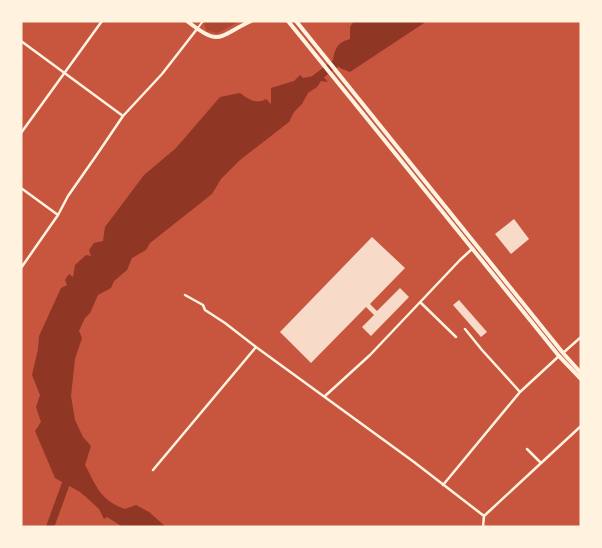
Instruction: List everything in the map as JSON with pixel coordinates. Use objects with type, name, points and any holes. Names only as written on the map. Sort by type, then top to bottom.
[{"type":"main road","points":[[187,21],[210,37],[219,38],[251,21]]},
{"type":"main road","points":[[288,21],[472,249],[561,354],[581,373]]},
{"type":"main road","points":[[296,21],[581,379]]},
{"type":"street","points":[[21,133],[102,21]]},
{"type":"street","points":[[21,268],[122,116],[162,74],[203,21]]},
{"type":"street","points":[[21,41],[122,116]]},
{"type":"street","points":[[21,188],[58,215]]},
{"type":"street","points":[[325,397],[370,354],[472,249]]},
{"type":"street","points":[[185,295],[225,322],[484,516]]},
{"type":"street","points":[[420,302],[456,337]]},
{"type":"street","points":[[465,329],[520,392]]},
{"type":"street","points":[[443,485],[520,392],[581,337]]},
{"type":"street","points":[[153,470],[256,347]]},
{"type":"street","points":[[483,527],[484,516],[581,426]]},
{"type":"street","points":[[527,449],[541,463]]},
{"type":"shaded area","points":[[206,21],[240,21],[218,33],[207,31],[204,24]]},
{"type":"shaded area","points":[[354,21],[427,21],[350,72],[340,68],[333,59],[338,46],[350,39],[350,27]]},
{"type":"shaded area","points":[[319,72],[328,82],[321,81],[317,87],[308,93],[289,122],[240,160],[221,179],[212,194],[150,243],[146,250],[132,258],[127,270],[114,281],[111,288],[98,295],[90,313],[85,318],[79,331],[82,338],[75,359],[71,396],[75,420],[83,437],[91,446],[85,465],[100,492],[110,501],[125,509],[136,505],[149,512],[166,527],[123,527],[107,517],[104,519],[99,509],[86,497],[55,478],[35,431],[41,422],[36,407],[40,395],[32,375],[39,336],[61,288],[67,285],[65,280],[69,274],[73,277],[75,265],[86,255],[91,256],[89,250],[94,243],[103,241],[105,227],[144,175],[176,148],[220,97],[240,93],[255,101],[266,99],[271,104],[271,88],[294,81],[300,75],[303,78],[314,76]]},
{"type":"building","points":[[514,219],[529,239],[511,254],[495,234]]},
{"type":"building","points":[[372,237],[405,268],[370,304],[377,311],[400,288],[409,297],[371,336],[362,327],[374,315],[366,307],[311,363],[280,332]]},
{"type":"building","points":[[459,300],[487,332],[481,337],[453,305]]},
{"type":"waterway","points":[[315,79],[344,57]]},
{"type":"waterway","points":[[50,527],[69,475]]}]
